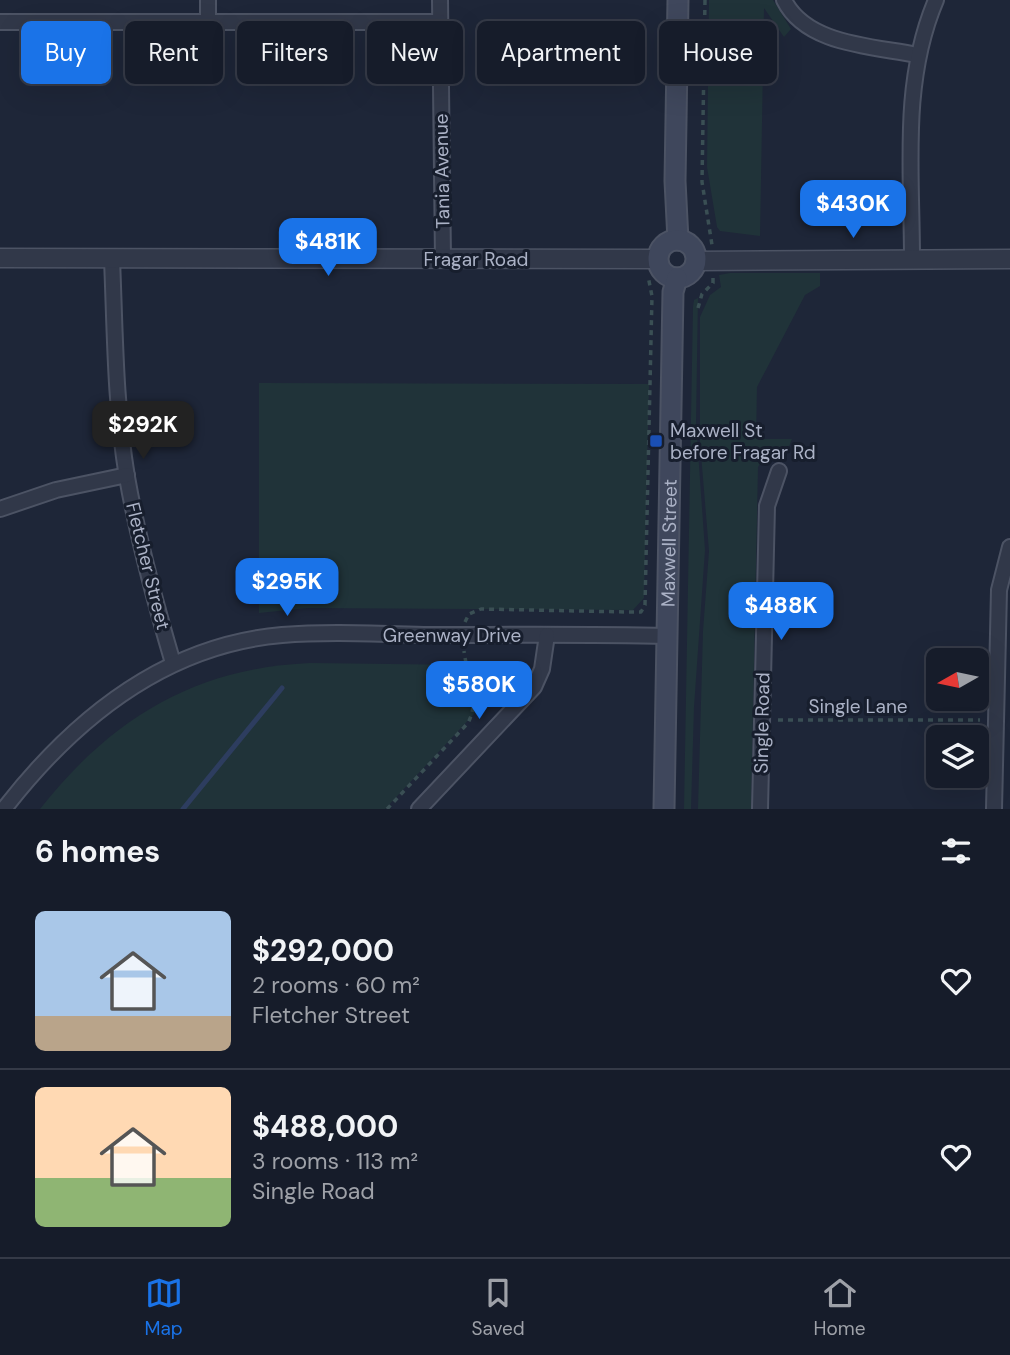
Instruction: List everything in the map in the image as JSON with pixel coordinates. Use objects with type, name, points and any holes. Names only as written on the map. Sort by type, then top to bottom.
[{"type":"main road","points":[[677,0],[675,181],[678,240]]},
{"type":"main road","points":[[678,240],[694,249],[696,261],[692,271],[677,278],[653,267],[666,243],[678,240]]},
{"type":"main road","name":"Maxwell Street","points":[[664,809],[673,292],[677,278]]},
{"type":"street","points":[[208,0],[208,21]]},
{"type":"street","name":"Tania Avenue","points":[[440,0],[440,21]]},
{"type":"street","points":[[784,0],[795,17],[814,31],[917,55]]},
{"type":"street","points":[[912,259],[911,108],[917,55],[936,0]]},
{"type":"street","points":[[0,22],[125,22]]},
{"type":"street","points":[[223,22],[367,22]]},
{"type":"street","name":"Tania Avenue","points":[[441,84],[443,259]]},
{"type":"street","name":"Fragar Road","points":[[0,258],[443,259],[653,267]]},
{"type":"street","name":"Fletcher Street","points":[[112,259],[118,399],[127,475],[143,558],[173,663]]},
{"type":"street","points":[[696,261],[1010,259]]},
{"type":"street","name":"Single Road","points":[[760,809],[766,506],[779,471]]},
{"type":"street","points":[[0,509],[56,490],[127,475]]},
{"type":"street","points":[[994,809],[999,590],[1010,547]]},
{"type":"street","name":"Greenway Drive","points":[[4,809],[39,763],[89,718],[132,685],[173,663],[214,647],[281,635],[668,636]]},
{"type":"street","points":[[419,809],[534,687],[542,669],[547,635]]},
{"type":"path","points":[[705,0],[702,181],[712,236]]},
{"type":"path","points":[[691,181],[702,181]]},
{"type":"path","points":[[465,618],[481,609],[640,612],[645,605],[653,267]]},
{"type":"path","points":[[698,308],[702,295],[713,283]]},
{"type":"path","points":[[387,809],[468,723],[474,711],[475,694],[464,653]]},
{"type":"path","name":"Single Lane","points":[[762,720],[996,720]]},
{"type":"shaded area","points":[[709,0],[773,0],[791,29],[784,37],[777,27],[777,21],[773,21],[764,8],[764,21],[709,21]]},
{"type":"shaded area","points":[[708,84],[763,84],[760,236],[720,231],[717,227],[707,167]]},
{"type":"shaded area","points":[[820,273],[820,286],[805,295],[757,387],[756,439],[792,439],[788,449],[768,452],[758,467],[751,809],[698,809],[703,631],[709,551],[700,442],[700,317],[710,295],[721,287],[719,275]]},
{"type":"shaded area","points":[[698,298],[696,423],[705,550],[694,707],[691,809],[684,809],[693,307],[694,300]]},
{"type":"shaded area","points":[[259,383],[649,384],[644,598],[633,610],[307,608],[259,613]]},
{"type":"shaded area","points":[[310,663],[471,665],[487,674],[490,697],[385,809],[40,809],[96,749],[158,704],[229,675],[268,667]]},
{"type":"waterway","points":[[183,809],[282,688]]},
{"type":"place","name":"Maxwell St before Fragar Rd","points":[[656,441]]}]
